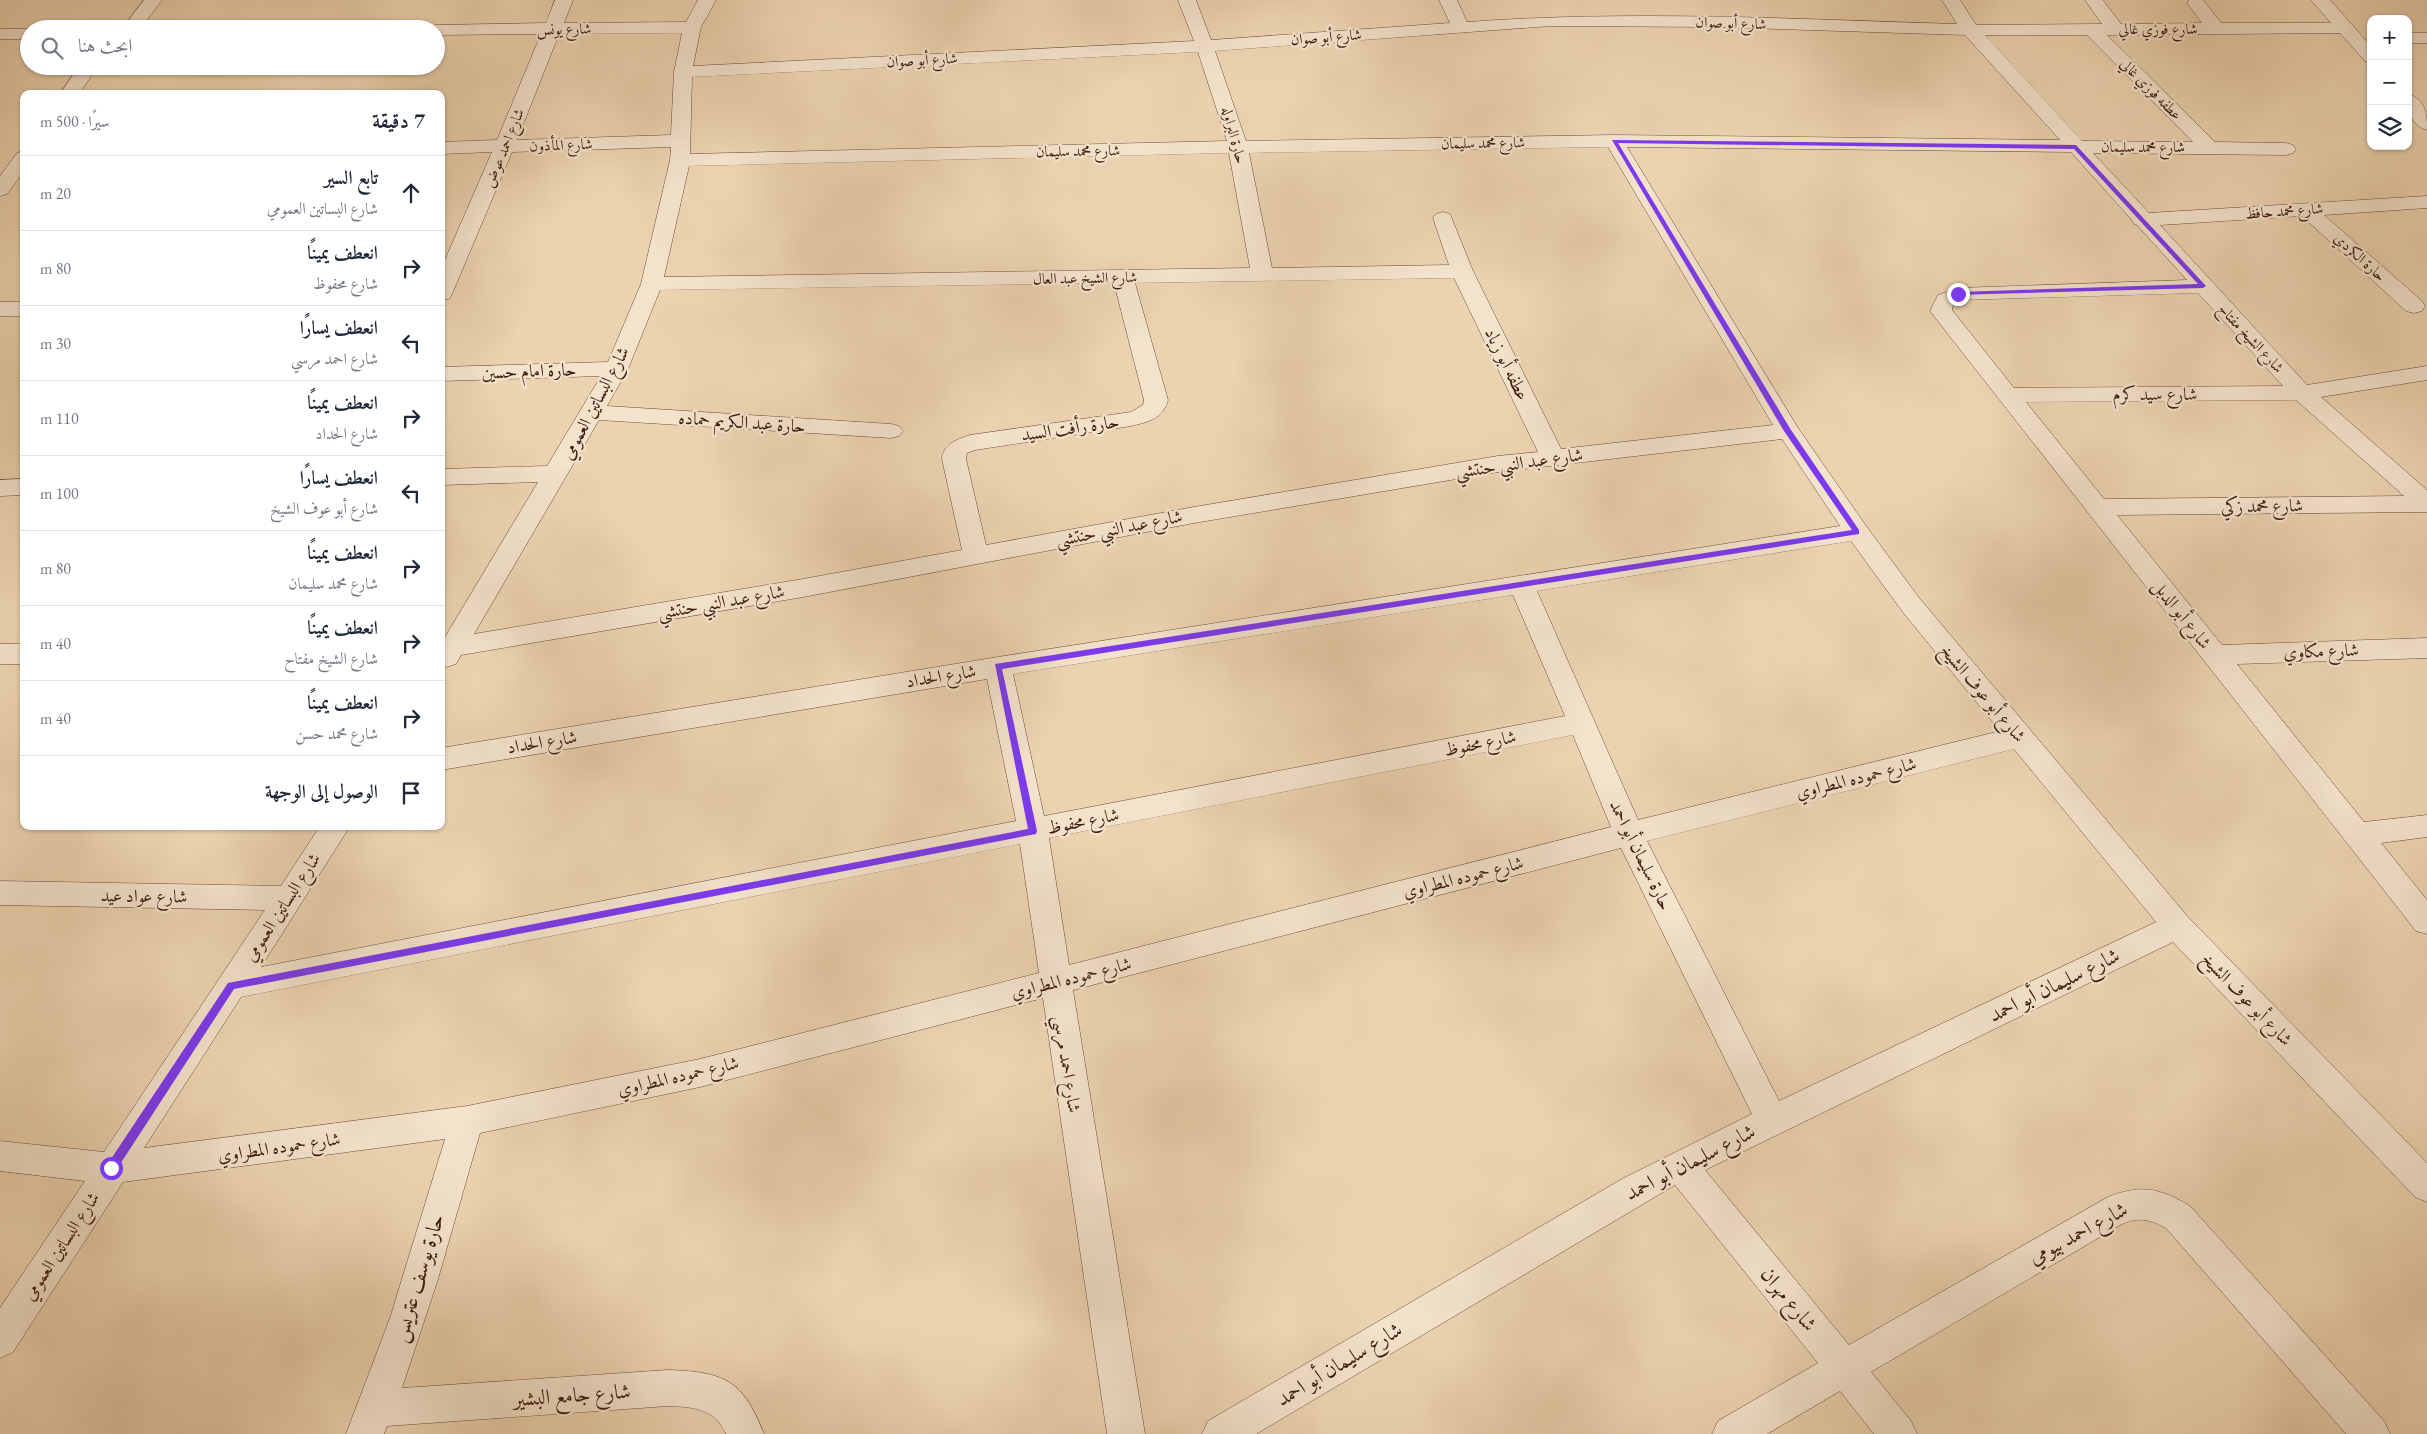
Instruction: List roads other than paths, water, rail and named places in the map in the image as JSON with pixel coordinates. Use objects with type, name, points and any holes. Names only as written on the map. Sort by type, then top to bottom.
[{"type":"street","points":[[138,20],[153,0]]},
{"type":"street","name":"شارع احمد عوض","points":[[445,285],[505,146],[564,0]]},
{"type":"street","name":"شارع البساتين العمومي","points":[[445,653],[557,474],[593,412],[617,369],[652,284],[680,151],[683,72],[692,28],[707,0]]},
{"type":"street","name":"حارة البراوله","points":[[1187,0],[1222,94],[1238,147],[1251,204],[1262,275]]},
{"type":"street","points":[[1448,0],[1461,27]]},
{"type":"street","name":"شارع الشيخ مفتاح","points":[[1951,0],[1970,30],[2141,220],[2302,393],[2427,504]]},
{"type":"street","points":[[2094,0],[2116,30]]},
{"type":"street","points":[[2320,0],[2357,35],[2367,50]]},
{"type":"street","points":[[2196,3],[2216,29]]},
{"type":"street","name":"شارع أبو صوان","points":[[683,72],[1204,46],[1551,21],[1631,21],[1970,30]]},
{"type":"street","name":"شارع يونس","points":[[445,30],[692,28]]},
{"type":"street","name":"شارع فوزي غالي","points":[[1970,30],[2216,29],[2357,35]]},
{"type":"street","name":"عطفه فوزي غالي","points":[[2092,30],[2210,148]]},
{"type":"street","points":[[0,34],[20,34]]},
{"type":"street","points":[[2412,38],[2427,38]]},
{"type":"street","points":[[72,90],[83,75]]},
{"type":"street","name":"شارع محمد سليمان","points":[[680,151],[1614,142],[2286,148]]},
{"type":"street","name":"شارع أبو عوف الشيخ","points":[[1614,142],[1788,431],[1857,532],[1911,605],[2177,926],[2427,1186]]},
{"type":"street","name":"شارع المأذون","points":[[445,148],[505,146],[680,151]]},
{"type":"street","points":[[0,162],[20,160]]},
{"type":"street","points":[[0,190],[20,164]]},
{"type":"street","name":"شارع محمد حافظ","points":[[2141,220],[2427,202]]},
{"type":"street","name":"حارة الكردي","points":[[2306,209],[2414,306]]},
{"type":"street","points":[[1443,218],[1462,271]]},
{"type":"street","name":"شارع الشيخ عبد العال","points":[[652,284],[1462,271]]},
{"type":"street","name":"عطفه أبو زياد","points":[[1462,271],[1553,458]]},
{"type":"street","name":"حارة رأفت السيد","points":[[976,555],[954,459],[954,455],[959,448],[970,443],[1131,419],[1147,414],[1155,406],[1156,400],[1123,277]]},
{"type":"street","name":"شارع أبو الدبل","points":[[2203,286],[1958,294],[1946,298],[1942,304],[1941,311],[2427,922]]},
{"type":"street","points":[[0,309],[20,309]]},
{"type":"street","name":"حارة امام حسين","points":[[445,374],[617,369]]},
{"type":"street","name":"شارع سيد كرم","points":[[2009,395],[2302,393],[2427,373]]},
{"type":"street","name":"حارة عبد الكريم حماده","points":[[593,412],[891,431]]},
{"type":"street","name":"شارع عبد النبي حنتشي","points":[[445,653],[1194,514],[1498,464],[1788,431]]},
{"type":"street","points":[[445,477],[557,474]]},
{"type":"street","points":[[0,488],[20,487]]},
{"type":"street","name":"شارع محمد زكي","points":[[2097,507],[2427,504]]},
{"type":"street","name":"شارع الحداد","points":[[445,758],[998,666],[1857,532]]},
{"type":"street","name":"حارة سليمان أبو احمد","points":[[1522,585],[1629,834],[1772,1120]]},
{"type":"street","name":"شارع مكاوي","points":[[2214,654],[2427,648]]},
{"type":"street","points":[[0,654],[20,654]]},
{"type":"street","name":"شارع احمد مرسي","points":[[998,666],[1033,831],[1126,1434]]},
{"type":"street","name":"شارع محفوظ","points":[[231,986],[1581,723]]},
{"type":"street","name":"شارع حموده المطراوي","points":[[0,1156],[111,1168],[467,1121],[700,1072],[1629,834],[2020,738]]},
{"type":"street","points":[[2357,834],[2427,826]]},
{"type":"street","name":"شارع البساتين العمومي","points":[[0,1340],[333,830]]},
{"type":"street","name":"شارع عواد عيد","points":[[0,893],[288,898]]},
{"type":"street","name":"شارع سليمان أبو احمد","points":[[1221,1434],[1680,1165],[2177,926]]},
{"type":"street","name":"حارة يوسف عتريس","points":[[370,1421],[410,1308],[467,1121]]},
{"type":"street","name":"شارع مهران","points":[[1680,1165],[1898,1434]]},
{"type":"street","name":"شارع احمد بيومي","points":[[1731,1434],[2120,1207],[2133,1203],[2163,1208],[2184,1223],[2371,1434]]},
{"type":"street","name":"شارع جامع البشير","points":[[370,1421],[668,1388],[692,1388],[712,1392],[729,1402],[740,1417],[745,1434]]}]
